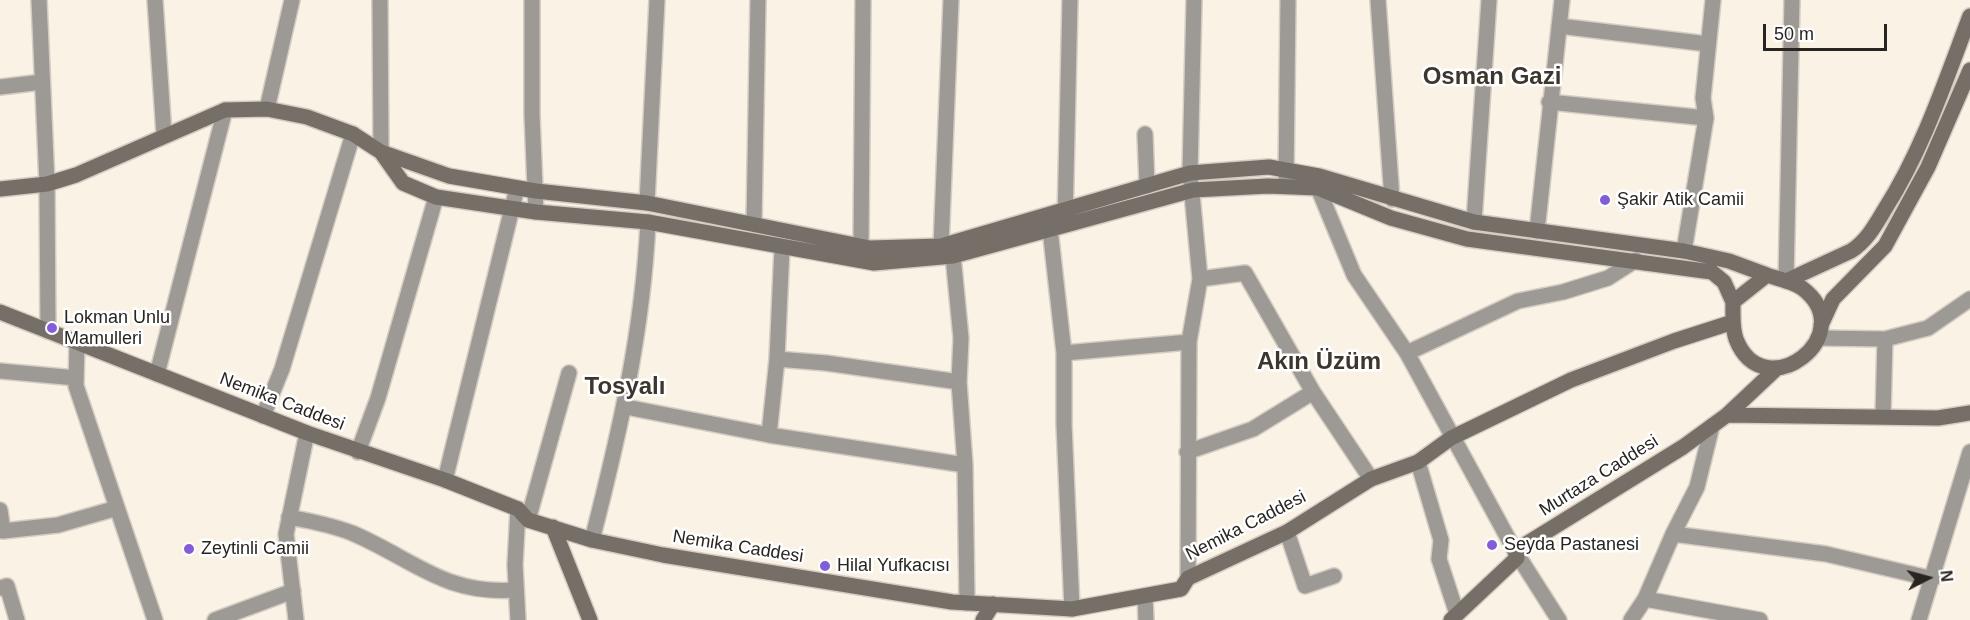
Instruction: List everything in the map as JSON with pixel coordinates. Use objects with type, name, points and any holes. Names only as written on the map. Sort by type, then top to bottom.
[{"type":"main road","points":[[1786,281],[1851,251],[1861,244],[1874,227],[1907,174],[1970,16]]},
{"type":"main road","points":[[381,152],[404,183],[436,196],[536,212],[648,222],[874,263],[947,251],[1060,221],[1193,190],[1268,186],[1318,188],[1391,218],[1467,239],[1712,272],[1724,282],[1733,302],[1733,322],[1736,338],[1742,350],[1763,366],[1777,368],[1790,366],[1802,360],[1812,350],[1833,298],[1885,246],[1966,93],[1970,70]]},
{"type":"main road","points":[[0,189],[47,184],[76,175],[164,135],[194,126],[225,110],[267,109],[307,117],[353,134],[381,152],[449,176],[536,191],[647,203],[870,248],[947,251],[1060,221],[1148,186],[1190,173],[1269,167],[1319,176],[1474,222],[1684,251],[1730,261],[1800,286],[1811,297],[1818,310],[1819,332]]},
{"type":"main road","points":[[1733,302],[1767,275]]},
{"type":"main road","name":"Nemika Caddesi","points":[[0,312],[307,433],[445,480],[553,527],[592,540],[675,557],[967,603],[1072,609],[1181,589],[1188,578],[1287,532],[1371,478],[1418,462],[1451,438],[1571,380],[1674,341],[1733,322]]},
{"type":"main road","name":"Murtaza Caddesi","points":[[1454,617],[1517,558],[1515,551],[1683,447],[1727,415],[1777,368]]},
{"type":"main road","points":[[1727,415],[1938,418],[1970,413]]},
{"type":"main road","points":[[553,527],[590,620]]},
{"type":"main road","points":[[983,620],[993,604]]},
{"type":"street","points":[[39,0],[47,184],[48,331]]},
{"type":"street","points":[[155,0],[164,135]]},
{"type":"street","points":[[267,109],[292,0]]},
{"type":"street","points":[[380,0],[381,152]]},
{"type":"street","points":[[532,0],[532,115],[536,212]]},
{"type":"street","points":[[647,203],[657,0]]},
{"type":"street","points":[[754,224],[758,0]]},
{"type":"street","points":[[861,245],[863,0]]},
{"type":"street","points":[[951,0],[947,251],[961,338],[959,382],[964,465],[967,603]]},
{"type":"street","points":[[1070,0],[1060,221],[1064,424],[1072,609]]},
{"type":"street","points":[[1188,578],[1189,342],[1200,279],[1190,173],[1194,0]]},
{"type":"street","points":[[1286,188],[1288,0]]},
{"type":"street","points":[[1378,0],[1392,199]]},
{"type":"street","points":[[1474,222],[1489,0]]},
{"type":"street","points":[[1537,231],[1549,102],[1562,0]]},
{"type":"street","points":[[1684,251],[1706,118],[1703,98],[1713,0]]},
{"type":"street","points":[[1786,281],[1792,0]]},
{"type":"street","points":[[1559,26],[1708,44]]},
{"type":"street","points":[[0,87],[42,82]]},
{"type":"street","points":[[1549,102],[1706,118]]},
{"type":"street","points":[[157,374],[225,110]]},
{"type":"street","points":[[263,416],[282,369],[353,134]]},
{"type":"street","points":[[1145,134],[1148,186]]},
{"type":"street","points":[[445,480],[517,188]]},
{"type":"street","points":[[1318,188],[1354,276],[1407,353],[1451,438],[1515,551],[1559,620]]},
{"type":"street","points":[[358,452],[378,398],[436,196]]},
{"type":"street","points":[[592,540],[626,407],[646,279],[648,222]]},
{"type":"street","points":[[769,435],[777,359],[782,247]]},
{"type":"street","points":[[1407,353],[1518,301],[1563,292],[1608,278],[1636,260]]},
{"type":"street","points":[[1200,279],[1245,273],[1313,392],[1371,478]]},
{"type":"street","points":[[1819,332],[1885,339],[1929,328],[1970,299]]},
{"type":"street","points":[[1883,416],[1885,339]]},
{"type":"street","points":[[77,342],[76,386],[155,620]]},
{"type":"street","points":[[1064,353],[1189,342]]},
{"type":"street","points":[[777,359],[826,363],[959,382]]},
{"type":"street","points":[[0,371],[76,378]]},
{"type":"street","points":[[519,620],[515,590],[523,514],[569,374]]},
{"type":"street","points":[[1187,452],[1253,429],[1313,392]]},
{"type":"street","points":[[626,407],[769,435],[964,465]]},
{"type":"street","points":[[1631,620],[1645,599],[1672,534],[1697,487],[1712,426]]},
{"type":"street","points":[[296,620],[286,534],[307,433]]},
{"type":"street","points":[[1919,620],[1970,452]]},
{"type":"street","points":[[1418,462],[1441,540],[1439,559],[1454,617]]},
{"type":"street","points":[[0,510],[3,531],[58,525],[117,508]]},
{"type":"street","points":[[289,517],[351,532],[448,583],[483,591],[515,590]]},
{"type":"street","points":[[1287,532],[1305,586],[1334,576]]},
{"type":"street","points":[[1672,534],[1826,554],[1933,579]]},
{"type":"street","points":[[0,588],[7,586],[17,620]]},
{"type":"street","points":[[215,620],[293,591]]},
{"type":"street","points":[[1145,596],[1146,620]]},
{"type":"street","points":[[1645,599],[1760,620]]},
{"type":"place","name":"Şakir Atik Camii","points":[[1605,200]]},
{"type":"place","name":"Lokman Unlu Mamulleri","points":[[52,328]]},
{"type":"place","name":"Seyda Pastanesi","points":[[1492,545]]},
{"type":"place","name":"Zeytinli Camii","points":[[189,549]]},
{"type":"place","name":"Hilal Yufkacısı","points":[[825,566]]},
{"type":"district","name":"Osman Gazi","points":[[1492,77]]},
{"type":"district","name":"Akın Üzüm","points":[[1319,362]]},
{"type":"district","name":"Tosyalı","points":[[625,387]]}]
